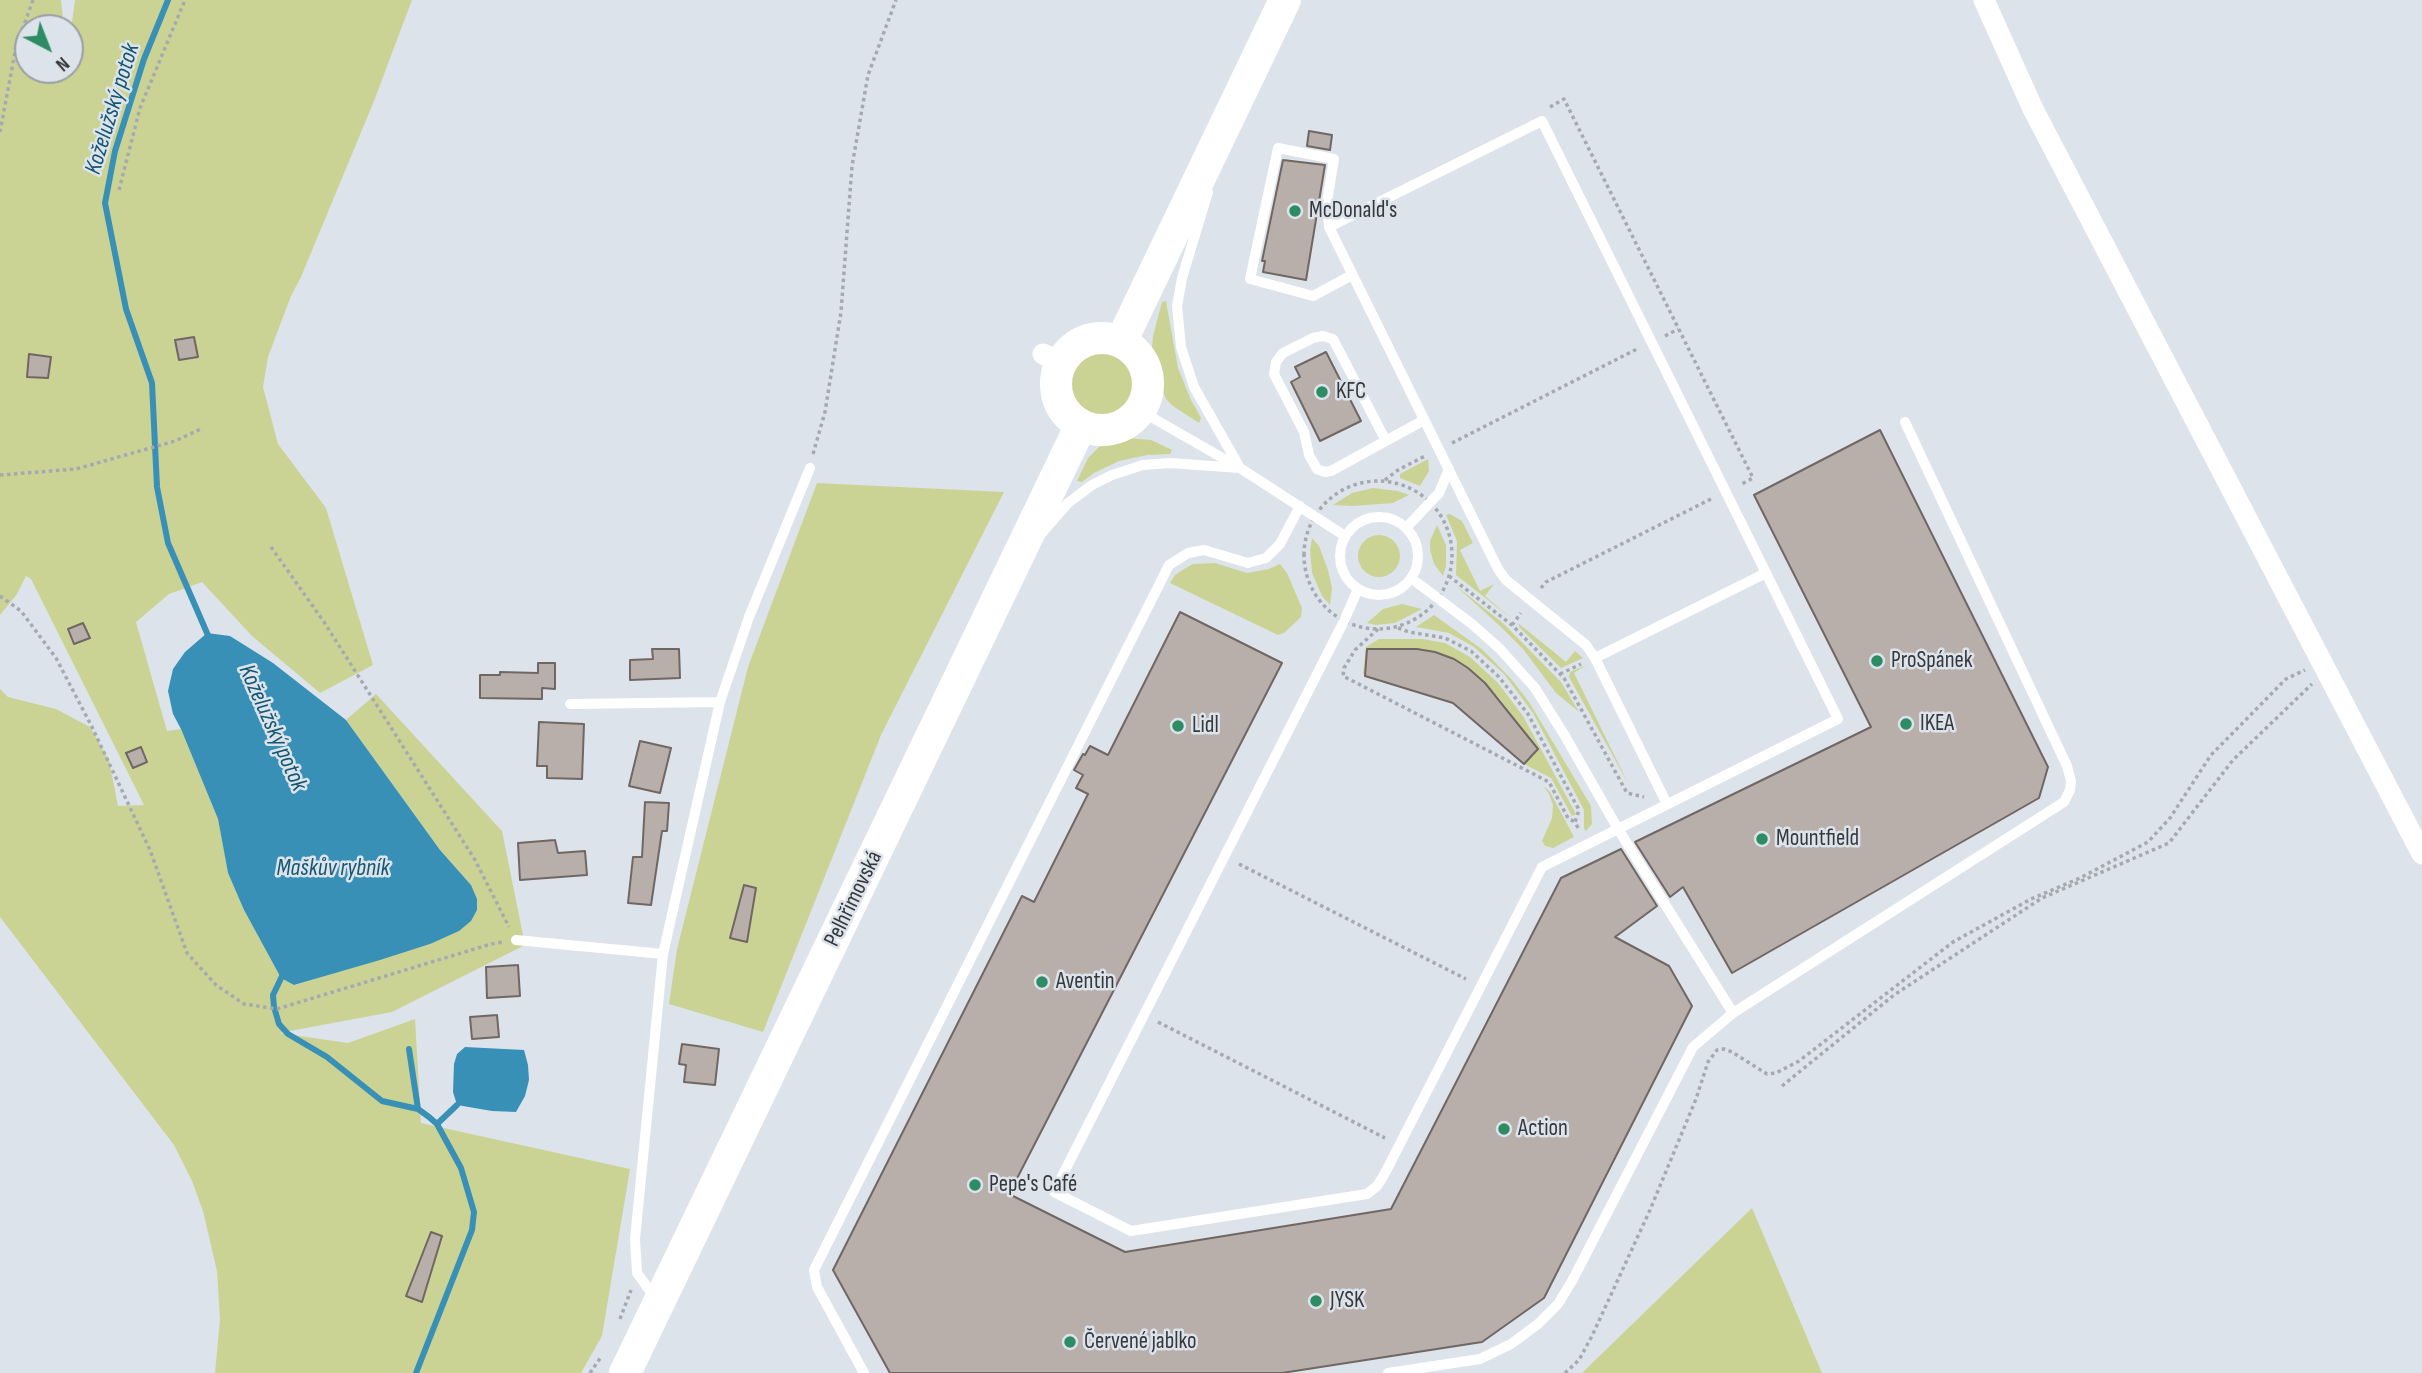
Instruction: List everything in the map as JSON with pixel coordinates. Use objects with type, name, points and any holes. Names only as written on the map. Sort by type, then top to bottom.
[{"type":"main road","points":[[1121,342],[1285,0]]},
{"type":"main road","points":[[1110,339],[1121,342],[1141,360],[1146,372],[1145,398],[1130,420],[1119,426],[1094,429],[1081,425],[1063,410],[1058,399],[1052,359],[1087,341],[1110,339]]},
{"type":"main road","name":"Pelhřimovská","points":[[625,1373],[1081,425]]},
{"type":"street","points":[[1984,0],[2034,109],[2422,854]]},
{"type":"lane","points":[[1237,101],[1181,278],[1177,306],[1181,347],[1194,387],[1240,468]]},
{"type":"lane","points":[[1329,227],[1542,121],[1838,719],[1542,867],[1384,1175],[1367,1194],[1131,1231],[1054,1192],[1358,589]]},
{"type":"lane","points":[[1352,275],[1313,296],[1250,279],[1278,148],[1334,159],[1327,202],[1329,227],[1498,569],[1506,580],[1586,645],[1595,658],[1667,804]]},
{"type":"lane","points":[[1386,440],[1333,339],[1323,335],[1313,338],[1283,353],[1276,362],[1274,374],[1304,432],[1309,455],[1317,468],[1325,472],[1331,471],[1424,420]]},
{"type":"lane","points":[[1139,410],[1240,468],[1345,536]]},
{"type":"lane","points":[[1388,1373],[1480,1359],[1511,1344],[1548,1315],[1572,1281],[1693,1047],[1733,1013],[2064,802],[2071,781],[2067,766],[1905,422]]},
{"type":"lane","points":[[1014,566],[1068,503],[1092,485],[1112,475],[1143,466],[1170,463],[1240,468]]},
{"type":"lane","points":[[659,1304],[638,1273],[635,1239],[663,954],[720,702],[749,617],[810,468]]},
{"type":"lane","points":[[1406,528],[1440,493],[1449,469]]},
{"type":"lane","points":[[864,1373],[817,1287],[814,1270],[1169,565],[1188,553],[1204,550],[1248,563],[1266,558],[1280,544],[1300,506]]},
{"type":"lane","points":[[1374,517],[1386,517],[1406,528],[1412,535],[1418,552],[1418,561],[1411,578],[1396,591],[1387,594],[1367,593],[1349,581],[1343,571],[1341,547],[1345,536],[1353,527],[1374,517]]},
{"type":"lane","points":[[1595,658],[1766,573]]},
{"type":"lane","points":[[1411,578],[1500,649],[1535,688],[1566,736],[1618,829],[1733,1013]]},
{"type":"lane","points":[[570,704],[720,702]]},
{"type":"lane","points":[[516,940],[663,954]]},
{"type":"path","points":[[0,132],[16,47],[33,0]]},
{"type":"path","points":[[119,191],[140,108],[185,0]]},
{"type":"path","points":[[810,468],[824,412],[841,312],[852,166],[868,75],[896,0]]},
{"type":"path","points":[[1512,625],[1546,582],[1753,478],[1564,99],[1546,109],[1542,121]]},
{"type":"path","points":[[1384,480],[1398,470],[1678,329]]},
{"type":"path","points":[[0,475],[76,469],[174,441],[203,428]]},
{"type":"path","points":[[1384,480],[1409,487],[1431,502],[1439,512],[1450,537],[1452,550],[1449,576],[1439,598],[1427,611],[1396,627],[1378,629],[1344,621],[1330,611],[1318,598],[1307,575],[1304,549],[1314,516],[1325,503],[1345,489],[1368,481],[1384,480]]},
{"type":"path","points":[[0,596],[21,611],[56,658],[86,715],[150,850],[187,953],[216,985],[244,1004],[277,1009],[491,944],[516,940],[475,860],[324,622],[271,547]]},
{"type":"path","points":[[1449,576],[1512,625],[1560,674],[1628,793],[1644,797],[1654,810]]},
{"type":"path","points":[[1396,627],[1445,638],[1471,651],[1499,677],[1528,714],[1579,810],[1575,822]]},
{"type":"path","points":[[1378,629],[1355,650],[1344,668],[1343,676],[1549,782],[1568,818],[1575,822],[1586,844]]},
{"type":"path","points":[[1560,674],[1595,658]]},
{"type":"path","points":[[1782,1086],[1894,995],[2042,898],[2169,843],[2233,760],[2324,666]]},
{"type":"path","points":[[1565,1373],[1579,1360],[1592,1336],[1650,1210],[1696,1099],[1708,1062],[1717,1050],[1732,1052],[1767,1074],[1776,1073],[1798,1061],[1953,942],[2031,899],[2080,878],[2148,842],[2170,818],[2211,755],[2286,679],[2324,666]]},
{"type":"path","points":[[1224,857],[1480,986]]},
{"type":"path","points":[[1144,1015],[1400,1145]]},
{"type":"path","points":[[617,1326],[638,1273]]},
{"type":"path","points":[[590,1373],[605,1349]]},
{"type":"green space","points":[[0,0],[61,0],[62,14],[14,14],[14,84],[84,84],[84,14],[73,14],[75,0],[412,0],[374,101],[291,296],[268,357],[263,387],[278,444],[326,508],[373,665],[320,693],[252,636],[202,582],[169,594],[136,622],[167,731],[181,729],[218,819],[228,873],[244,910],[281,978],[295,985],[430,944],[471,885],[440,850],[346,720],[376,694],[502,831],[525,945],[392,1012],[279,1033],[348,1043],[415,1019],[421,1123],[630,1169],[602,1336],[581,1373],[215,1373],[220,1319],[217,1271],[203,1211],[192,1181],[174,1145],[0,917],[0,689],[8,697],[56,709],[90,727],[109,760],[118,806],[144,805],[31,579],[26,576],[17,594],[0,615]]},
{"type":"green space","points":[[1166,301],[1178,368],[1201,418],[1199,423],[1166,399],[1160,383],[1152,347],[1162,302]]},
{"type":"green space","points":[[1102,352],[1114,354],[1125,361],[1132,372],[1132,396],[1125,407],[1114,414],[1102,416],[1090,414],[1079,407],[1072,396],[1070,384],[1072,372],[1079,361],[1090,354]]},
{"type":"green space","points":[[1128,438],[1151,440],[1172,450],[1170,454],[1147,455],[1119,461],[1082,482],[1077,481],[1088,458],[1099,447]]},
{"type":"green space","points":[[1428,459],[1429,471],[1420,486],[1400,478],[1400,474]]},
{"type":"green space","points":[[817,483],[1004,492],[881,735],[763,1032],[669,1004],[677,949],[748,667]]},
{"type":"green space","points":[[1373,488],[1409,495],[1393,503],[1333,505],[1352,493]]},
{"type":"green space","points":[[1450,514],[1462,521],[1473,543],[1460,550],[1480,591],[1494,584],[1485,596],[1511,618],[1456,575],[1457,541],[1446,515]]},
{"type":"green space","points":[[1437,525],[1446,545],[1443,576],[1434,564],[1430,550],[1430,541]]},
{"type":"green space","points":[[1379,535],[1394,541],[1400,556],[1394,571],[1379,577],[1364,571],[1358,556],[1364,541]]},
{"type":"green space","points":[[1312,538],[1319,546],[1328,570],[1332,588],[1330,605],[1322,596],[1312,573]]},
{"type":"green space","points":[[1215,563],[1247,573],[1280,564],[1287,573],[1302,608],[1301,617],[1284,633],[1278,635],[1170,583],[1175,575],[1193,564]]},
{"type":"green space","points":[[1455,585],[1504,624],[1561,682],[1579,712],[1556,693],[1523,649]]},
{"type":"green space","points":[[1402,604],[1422,609],[1395,623],[1367,623],[1383,609]]},
{"type":"green space","points":[[1434,615],[1483,650],[1529,702],[1591,806],[1592,824],[1586,831],[1584,810],[1533,713],[1504,674],[1474,647],[1449,633],[1416,627]]},
{"type":"green space","points":[[1518,623],[1566,662],[1575,651],[1583,658],[1561,668]]},
{"type":"green space","points":[[1379,639],[1423,639],[1445,643],[1470,657],[1498,683],[1523,716],[1576,814],[1572,816],[1551,778],[1524,764],[1538,748],[1499,698],[1468,668],[1435,652],[1417,649],[1368,649],[1365,677],[1363,673],[1366,647]]},
{"type":"green space","points":[[1586,665],[1574,673],[1628,783],[1569,677],[1570,672]]},
{"type":"green space","points":[[1543,786],[1550,792],[1574,837],[1553,848],[1545,846],[1542,841],[1552,818],[1553,805]]},
{"type":"green space","points":[[1752,1208],[1822,1373],[1582,1373]]},
{"type":"water","name":"Maškův rybník","points":[[207,633],[230,636],[273,663],[346,720],[440,850],[471,885],[477,899],[477,910],[471,921],[459,931],[430,944],[380,960],[294,985],[281,978],[244,910],[228,873],[218,819],[173,714],[168,691],[173,669],[185,652]]},
{"type":"water","points":[[465,1047],[524,1050],[529,1080],[525,1096],[516,1112],[457,1105],[453,1092],[454,1064],[457,1054]]},
{"type":"building","points":[[1309,131],[1332,135],[1330,150],[1307,146]]},
{"type":"building","points":[[1283,160],[1325,165],[1306,280],[1263,272],[1265,261],[1262,261]]},
{"type":"building","points":[[194,337],[198,357],[179,360],[175,340]]},
{"type":"building","points":[[1326,352],[1361,421],[1320,441],[1291,382],[1300,377],[1295,367]]},
{"type":"building","points":[[29,354],[51,357],[48,378],[27,377]]},
{"type":"building","points":[[1880,430],[2048,767],[2039,798],[1732,973],[1683,887],[1670,897],[1635,842],[1871,727],[1754,495]]},
{"type":"building","name":"Aventin","points":[[1180,612],[1282,663],[1009,1194],[1125,1252],[1391,1209],[1561,878],[1621,849],[1657,906],[1615,937],[1669,966],[1692,1006],[1544,1298],[1482,1342],[1282,1373],[890,1373],[833,1270],[1022,896],[1034,902],[1088,794],[1076,788],[1083,775],[1074,770],[1090,746],[1108,755]]},
{"type":"building","points":[[83,623],[90,638],[74,644],[68,629]]},
{"type":"building","points":[[652,649],[679,649],[680,678],[630,680],[630,660],[653,659]]},
{"type":"building","points":[[1367,649],[1417,649],[1454,659],[1485,683],[1538,749],[1524,764],[1453,703],[1365,676]]},
{"type":"building","points":[[538,663],[555,663],[555,689],[542,688],[542,699],[480,698],[480,675],[500,675],[500,672],[538,673]]},
{"type":"building","points":[[539,722],[584,724],[582,779],[547,778],[547,766],[537,766]]},
{"type":"building","points":[[640,741],[671,748],[660,793],[629,786]]},
{"type":"building","points":[[141,747],[147,762],[133,768],[126,753]]},
{"type":"building","points":[[645,802],[669,803],[667,831],[662,831],[651,905],[628,903],[633,857],[642,857]]},
{"type":"building","points":[[555,840],[558,853],[585,851],[587,875],[520,880],[518,843]]},
{"type":"building","points":[[744,885],[756,888],[747,942],[730,938]]},
{"type":"building","points":[[518,965],[520,996],[487,998],[486,967]]},
{"type":"building","points":[[497,1015],[499,1037],[472,1039],[470,1017]]},
{"type":"building","points":[[682,1044],[719,1049],[715,1085],[684,1082],[686,1065],[679,1064]]},
{"type":"building","points":[[431,1232],[442,1236],[422,1302],[406,1296]]},
{"type":"waterway","name":"Koželužský potok","points":[[168,0],[144,59],[115,151],[105,203],[126,309],[152,383],[157,487],[168,543],[210,640]]},
{"type":"waterway","name":"Koželužský potok","points":[[284,972],[273,995],[279,1024],[288,1034],[327,1057],[382,1101],[418,1109],[429,1117],[437,1124],[461,1168],[474,1212],[472,1230],[416,1373]]},
{"type":"waterway","points":[[409,1049],[418,1109]]},
{"type":"waterway","points":[[437,1124],[457,1105]]},
{"type":"place","name":"McDonald's","points":[[1295,211]]},
{"type":"place","name":"KFC","points":[[1322,392]]},
{"type":"place","name":"ProSpánek","points":[[1877,661]]},
{"type":"place","name":"IKEA","points":[[1906,724]]},
{"type":"place","name":"Lidl","points":[[1178,726]]},
{"type":"place","name":"Mountfield","points":[[1762,839]]},
{"type":"place","name":"Aventin","points":[[1042,982]]},
{"type":"place","name":"Action","points":[[1504,1129]]},
{"type":"place","name":"Pepe's Café","points":[[975,1185]]},
{"type":"place","name":"JYSK","points":[[1316,1301]]},
{"type":"place","name":"Červené jablko","points":[[1070,1342]]}]
